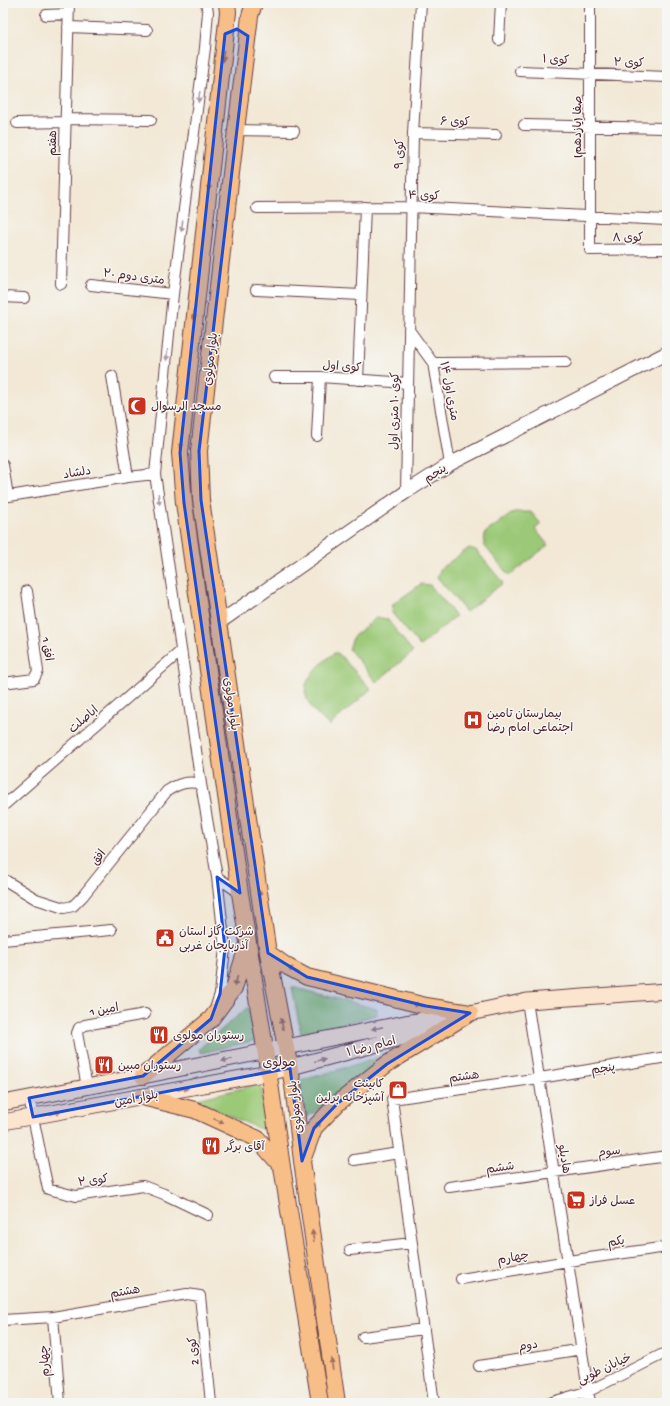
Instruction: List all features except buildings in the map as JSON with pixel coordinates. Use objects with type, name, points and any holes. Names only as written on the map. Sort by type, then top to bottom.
[{"type":"main road","name":"بلوار مولوی","points":[[227,3],[228,12],[180,453],[184,503],[240,894],[320,1403]]},
{"type":"main road","name":"بلوار مولوی","points":[[254,3],[250,16],[236,130],[199,451],[201,500],[268,953],[290,1068],[337,1403]]},
{"type":"main road","points":[[225,34],[237,29],[243,31],[248,36]]},
{"type":"main road","points":[[184,503],[201,500]]},
{"type":"main road","points":[[143,1076],[211,1019],[234,988],[248,943]]},
{"type":"main road","points":[[268,953],[288,967],[307,977],[426,1006],[470,1013]]},
{"type":"main road","name":"امام رضا ۱","points":[[265,1052],[286,1046],[405,1022],[470,1013],[527,1001],[667,991]]},
{"type":"main road","points":[[302,1161],[314,1128],[338,1103],[387,1064],[470,1013]]},
{"type":"main road","name":"امام رضا ۱","points":[[269,1073],[415,1034],[470,1013]]},
{"type":"main road","name":"بلوار امین","points":[[3,1103],[265,1052]]},
{"type":"main road","name":"بلوار امین","points":[[3,1122],[269,1073]]},
{"type":"main road","points":[[142,1097],[195,1110],[258,1139],[282,1167]]},
{"type":"street","name":"هفتم","points":[[61,284],[68,3]]},
{"type":"street","points":[[206,3],[208,12],[206,48],[173,294],[155,474],[201,784],[217,877],[225,948],[220,994],[211,1019]]},
{"type":"street","name":"کوی ۹","points":[[409,330],[413,133],[421,3]]},
{"type":"street","points":[[499,40],[501,3]]},
{"type":"street","name":"صفا (یازدهم)","points":[[590,3],[590,250]]},
{"type":"street","points":[[46,15],[68,14]]},
{"type":"street","points":[[68,27],[147,30]]},
{"type":"street","name":"کوی ۱","points":[[520,71],[590,74]]},
{"type":"street","name":"کوی ۲","points":[[590,74],[667,77]]},
{"type":"street","points":[[17,123],[65,120],[151,120]]},
{"type":"street","points":[[524,125],[665,128]]},
{"type":"street","points":[[236,130],[294,131]]},
{"type":"street","name":"کوی ۶","points":[[413,133],[496,135]]},
{"type":"street","points":[[358,380],[365,206]]},
{"type":"street","name":"کوی ۴","points":[[257,208],[365,206],[590,215]]},
{"type":"street","points":[[590,215],[665,220]]},
{"type":"street","name":"کوی ۸","points":[[590,250],[667,249]]},
{"type":"street","name":"۲۰ متری دوم","points":[[91,285],[173,294]]},
{"type":"street","points":[[256,290],[361,295]]},
{"type":"street","points":[[3,297],[24,298]]},
{"type":"street","name":"۱۴ متری اول","points":[[409,330],[433,363],[450,464]]},
{"type":"street","name":"کوی ۱۰ متری اول","points":[[406,492],[409,330]]},
{"type":"street","name":"پنجم","points":[[220,622],[406,492],[450,464],[667,353]]},
{"type":"street","points":[[433,363],[566,362]]},
{"type":"street","points":[[112,376],[128,478]]},
{"type":"street","name":"کوی اول","points":[[274,377],[320,377],[408,383]]},
{"type":"street","points":[[317,436],[320,377]]},
{"type":"street","points":[[3,465],[5,496]]},
{"type":"street","name":"دلشاد","points":[[5,496],[155,474]]},
{"type":"street","name":"افق 1","points":[[3,683],[34,678],[38,672],[27,591]]},
{"type":"street","name":"اباصلت","points":[[3,806],[181,651]]},
{"type":"street","name":"افق","points":[[3,879],[36,898],[64,908],[73,906],[82,897],[167,791],[176,785],[185,782],[201,784]]},
{"type":"street","points":[[217,877],[240,894]]},
{"type":"street","points":[[3,940],[111,930]]},
{"type":"street","name":"هادیلو","points":[[527,1001],[589,1392]]},
{"type":"street","name":"امین 1","points":[[87,1087],[77,1033],[79,1028],[85,1025],[146,1014]]},
{"type":"street","name":"پنجم","points":[[540,1078],[667,1057]]},
{"type":"street","name":"هشتم","points":[[399,1153],[392,1099],[540,1078]]},
{"type":"street","points":[[29,1098],[32,1117]]},
{"type":"street","name":"کوی ۲","points":[[32,1117],[48,1189],[76,1196],[143,1186],[164,1194],[208,1215]]},
{"type":"street","points":[[354,1160],[399,1153],[434,1403]]},
{"type":"street","name":"سوم","points":[[554,1172],[667,1156]]},
{"type":"street","name":"ششم","points":[[448,1187],[554,1172]]},
{"type":"street","points":[[350,1250],[412,1243]]},
{"type":"street","name":"یکم","points":[[568,1261],[667,1247]]},
{"type":"street","name":"چهارم","points":[[461,1279],[568,1261]]},
{"type":"street","name":"هشتم","points":[[3,1320],[53,1317],[188,1294],[200,1296]]},
{"type":"street","name":"کوی 2","points":[[200,1296],[211,1403]]},
{"type":"street","name":"چهارم","points":[[53,1317],[60,1403]]},
{"type":"street","points":[[363,1337],[424,1329]]},
{"type":"street","name":"دوم","points":[[478,1366],[582,1349]]},
{"type":"street","name":"خیابان طوبی","points":[[549,1403],[589,1392],[667,1352]]},
{"type":"street","points":[[589,1392],[590,1403]]},
{"type":"highlighted area","points":[[237,29],[248,36],[199,451],[201,500],[268,953],[307,977],[426,1006],[470,1013],[387,1064],[338,1103],[314,1128],[302,1161],[290,1068],[33,1117],[29,1098],[143,1076],[211,1019],[220,994],[225,948],[217,877],[240,893],[184,503],[180,453],[225,34]]},
{"type":"green space","points":[[514,512],[531,512],[541,524],[535,529],[548,545],[509,576],[484,545],[485,533]]},
{"type":"green space","points":[[469,548],[476,550],[503,583],[466,612],[437,577],[441,568]]},
{"type":"green space","points":[[421,584],[430,585],[456,616],[420,646],[392,613],[393,604]]},
{"type":"green space","points":[[377,617],[387,619],[413,652],[376,682],[349,649],[353,637]]},
{"type":"green space","points":[[334,653],[338,653],[371,689],[329,726],[311,706],[306,695],[305,688],[311,675]]},
{"type":"green space","points":[[292,987],[377,1009],[377,1015],[301,1034]]},
{"type":"green space","points":[[248,1007],[257,1040],[201,1053],[199,1049]]},
{"type":"green space","points":[[381,1057],[382,1061],[306,1118],[300,1081]]},
{"type":"green space","points":[[260,1084],[269,1126],[263,1130],[196,1102],[197,1099]]},
{"type":"place","name":"مسجد الرسوال","points":[[137,406]]},
{"type":"place","name":"بیمارستان تامین اجتماعی امام رضا","points":[[473,720]]},
{"type":"place","name":"شرکت گاز استان آذربایجان غربی","points":[[165,938]]},
{"type":"place","name":"رستوران مولوی","points":[[159,1035]]},
{"type":"place","name":"رستوران مبین","points":[[104,1065]]},
{"type":"place","name":"کابینت آشپزخانه برلین","points":[[398,1090]]},
{"type":"place","name":"آقاى برگر","points":[[211,1146]]},
{"type":"place","name":"عسل فراز","points":[[576,1200]]},
{"type":"district","name":"مولوی","points":[[279,1061]]}]
